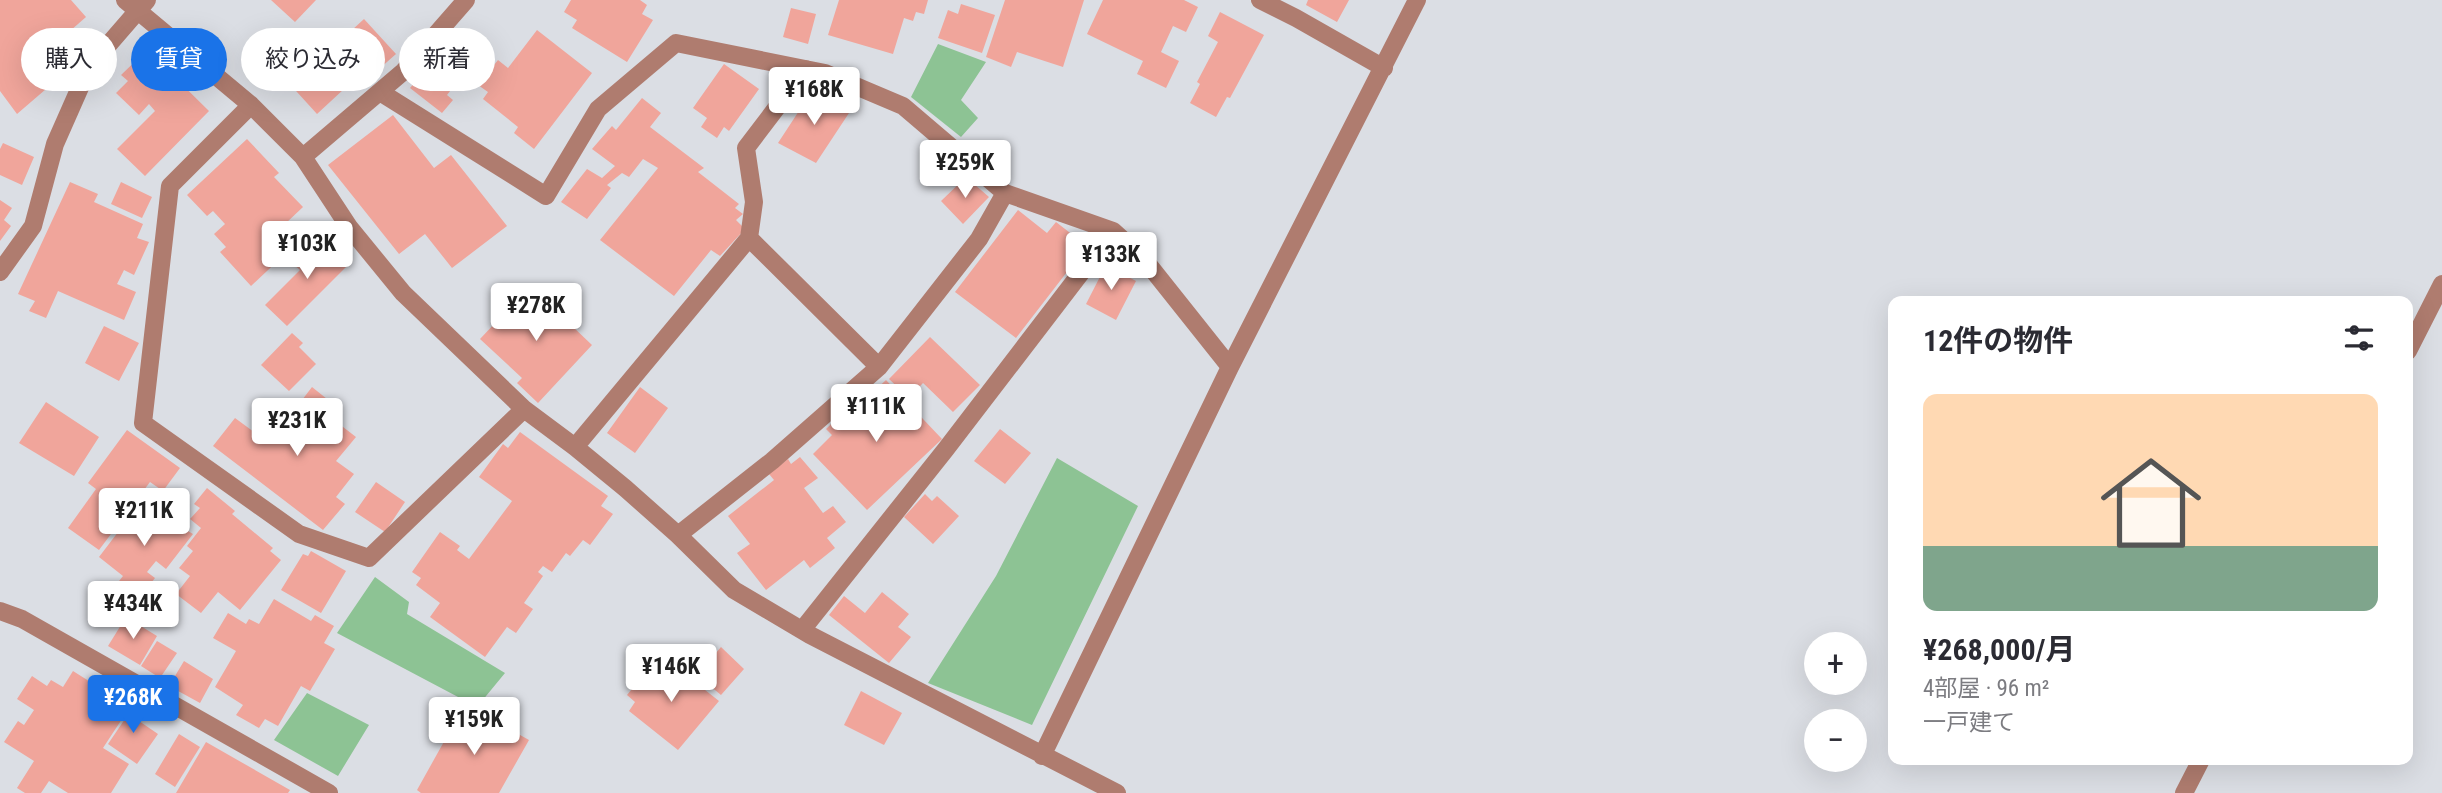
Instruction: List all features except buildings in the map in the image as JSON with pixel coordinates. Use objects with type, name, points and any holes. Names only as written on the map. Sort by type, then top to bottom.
[{"type":"street","points":[[303,157],[404,72],[466,0]]},
{"type":"street","points":[[1260,0],[1384,68]]},
{"type":"street","points":[[1042,756],[1230,367],[1417,0]]},
{"type":"street","points":[[0,272],[33,226],[55,144],[89,67],[137,4],[251,105],[303,157],[349,227],[403,293],[524,409],[575,447],[678,535],[734,590],[802,630],[1117,793]]},
{"type":"street","points":[[380,92],[546,196],[598,109],[676,43],[824,73],[903,106],[1005,192],[1114,231],[1144,259],[1230,367]]},
{"type":"street","points":[[575,447],[748,238],[754,202],[746,148],[806,69]]},
{"type":"street","points":[[251,105],[170,186],[143,423],[299,534],[369,558],[524,409]]},
{"type":"street","points":[[678,535],[772,460],[878,367],[979,239],[1005,192]]},
{"type":"street","points":[[802,630],[1114,231]]},
{"type":"street","points":[[748,238],[878,367]]},
{"type":"street","points":[[2413,341],[2442,284]]},
{"type":"street","points":[[0,611],[22,620],[329,793]]},
{"type":"street","points":[[2184,793],[2198,765]]},
{"type":"green space","points":[[938,44],[986,62],[961,100],[978,118],[961,137],[911,97]]},
{"type":"green space","points":[[1057,458],[1138,506],[1032,725],[928,683],[996,576]]},
{"type":"green space","points":[[375,577],[409,602],[407,614],[505,673],[477,707],[337,633]]},
{"type":"green space","points":[[307,693],[369,725],[338,776],[274,740]]}]
